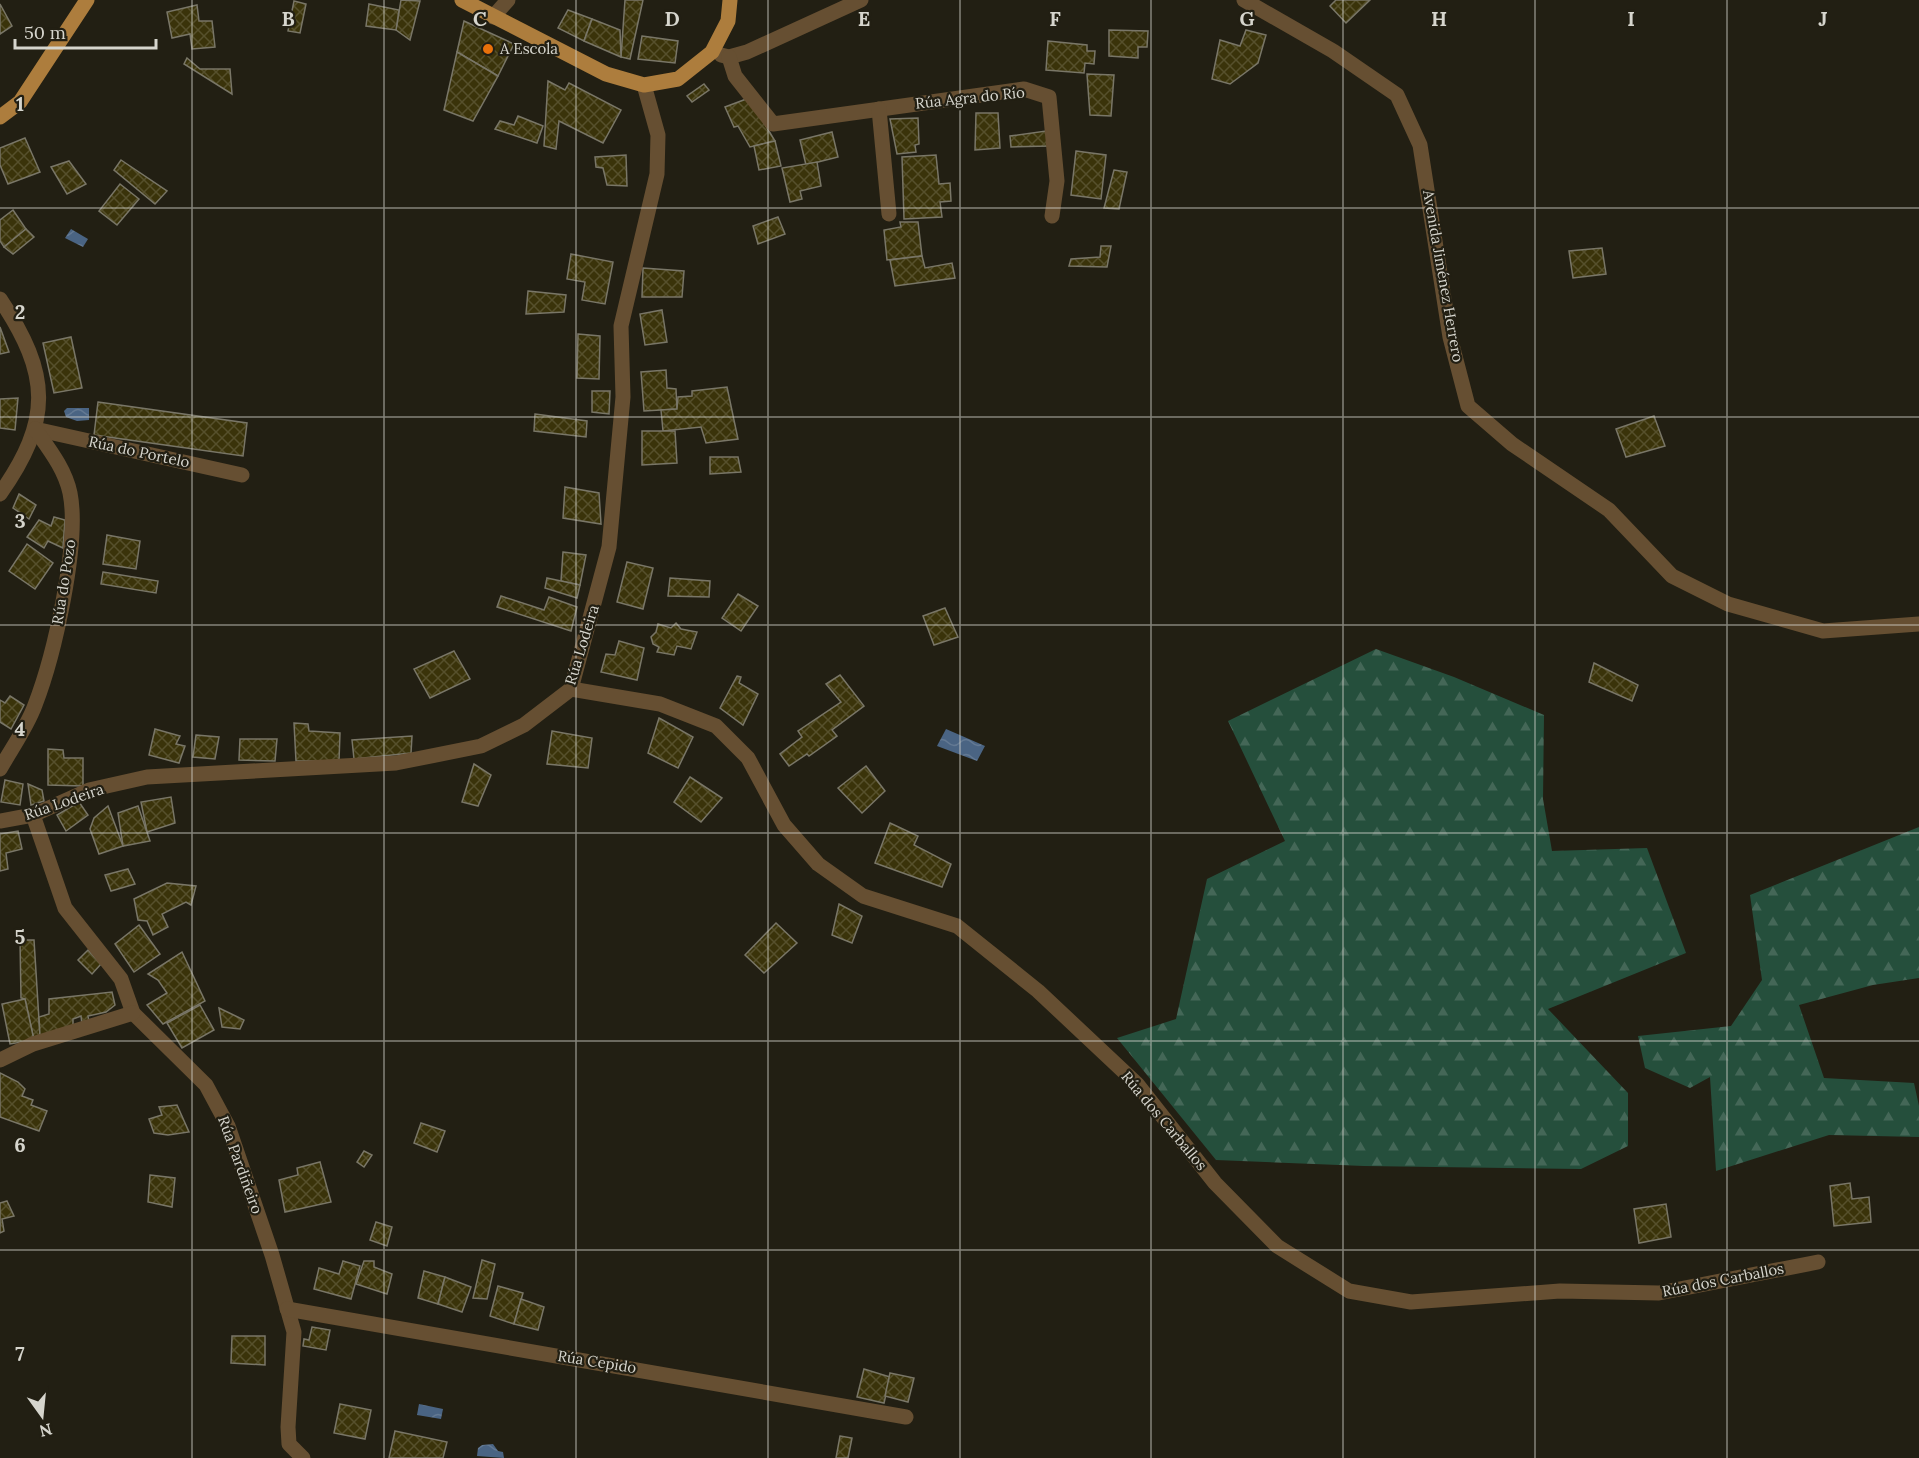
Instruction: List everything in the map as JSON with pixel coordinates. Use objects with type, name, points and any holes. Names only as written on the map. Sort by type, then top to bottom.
[{"type":"main road","points":[[0,117],[20,102],[87,0]]},
{"type":"main road","points":[[462,0],[606,74],[644,85],[678,79],[712,52],[728,21],[730,0]]},
{"type":"street","points":[[493,17],[508,0]]},
{"type":"street","points":[[712,52],[729,57],[747,52],[861,0]]},
{"type":"street","name":"Avenida Jiménez Herrero","points":[[1244,0],[1333,51],[1397,95],[1420,145],[1450,337],[1468,406],[1512,444],[1609,510],[1672,576],[1728,604],[1823,631],[1919,624]]},
{"type":"street","name":"Rúa Agra do Río","points":[[729,57],[735,76],[773,124],[1024,89],[1049,97],[1057,181],[1052,216]]},
{"type":"street","name":"Rúa Lodeira","points":[[0,821],[33,815],[89,790],[147,777],[396,763],[481,746],[524,725],[571,689],[609,547],[623,397],[621,326],[657,174],[658,135],[644,85]]},
{"type":"street","points":[[879,109],[889,214]]},
{"type":"street","points":[[0,300],[29,349],[37,369],[40,404],[35,429],[23,462],[0,494]]},
{"type":"street","name":"Rúa do Portelo","points":[[35,429],[242,475]]},
{"type":"street","name":"Rúa do Pozo","points":[[0,769],[35,706],[62,609],[74,518],[70,491],[58,462],[35,429]]},
{"type":"street","name":"Rúa dos Carballos","points":[[571,689],[660,704],[716,726],[748,758],[784,825],[818,864],[863,896],[957,926],[975,940],[1038,991],[1137,1084],[1215,1183],[1277,1246],[1349,1291],[1411,1302],[1560,1291],[1659,1293],[1818,1262]]},
{"type":"street","name":"Rúa Pardiñeiro","points":[[33,815],[65,908],[121,978],[133,1013],[206,1084],[228,1126],[272,1255],[294,1332],[289,1444],[303,1458]]},
{"type":"street","points":[[0,1060],[33,1044],[133,1013]]},
{"type":"street","name":"Rúa Cepido","points":[[287,1309],[906,1417]]},
{"type":"green space","points":[[1376,649],[1454,677],[1544,715],[1543,799],[1552,851],[1647,848],[1686,953],[1548,1009],[1628,1093],[1628,1146],[1581,1169],[1364,1166],[1216,1160],[1117,1038],[1176,1019],[1207,879],[1285,841],[1228,721]]},
{"type":"green space","points":[[1919,827],[1919,978],[1873,985],[1799,1005],[1824,1078],[1914,1083],[1919,1106],[1919,1137],[1829,1135],[1716,1171],[1710,1077],[1690,1088],[1645,1068],[1638,1036],[1731,1026],[1762,980],[1750,895]]},
{"type":"water","points":[[71,229],[88,239],[83,247],[65,238]]},
{"type":"water","points":[[67,408],[89,408],[89,420],[77,421],[66,417],[64,411]]},
{"type":"water","points":[[946,729],[985,746],[977,761],[937,746]]},
{"type":"water","points":[[419,1404],[443,1409],[441,1419],[417,1415]]},
{"type":"water","points":[[493,1444],[498,1451],[503,1452],[504,1458],[477,1456],[478,1448],[482,1445]]},
{"type":"building","points":[[401,0],[420,1],[410,40],[396,30]]},
{"type":"building","points":[[625,0],[643,0],[630,59],[621,57]]},
{"type":"building","points":[[1336,0],[1370,0],[1346,23],[1330,6]]},
{"type":"building","points":[[294,1],[306,4],[300,33],[288,31]]},
{"type":"building","points":[[0,4],[12,26],[0,34]]},
{"type":"building","points":[[369,4],[399,10],[396,30],[366,26]]},
{"type":"building","points":[[197,5],[199,21],[212,21],[215,47],[192,49],[190,34],[172,38],[167,12]]},
{"type":"building","points":[[568,10],[592,19],[584,41],[558,28]]},
{"type":"building","points":[[592,19],[620,30],[621,57],[584,41]]},
{"type":"building","points":[[464,21],[514,44],[498,76],[457,52]]},
{"type":"building","points":[[1109,30],[1148,31],[1147,47],[1138,47],[1138,58],[1109,56]]},
{"type":"building","points":[[1246,30],[1266,35],[1258,63],[1230,84],[1212,79],[1220,40],[1240,46]]},
{"type":"building","points":[[642,36],[678,41],[675,63],[638,59]]},
{"type":"building","points":[[1048,41],[1087,45],[1087,51],[1095,51],[1094,64],[1085,63],[1084,73],[1046,70]]},
{"type":"building","points":[[457,52],[498,76],[473,121],[444,110]]},
{"type":"building","points":[[187,58],[200,69],[230,69],[232,94],[184,64]]},
{"type":"building","points":[[1087,74],[1114,75],[1111,116],[1090,115]]},
{"type":"building","points":[[548,81],[565,90],[569,83],[621,110],[603,143],[559,121],[556,149],[544,146]]},
{"type":"building","points":[[704,84],[709,90],[692,102],[687,96]]},
{"type":"building","points":[[749,98],[775,141],[750,147],[738,126],[734,127],[725,107]]},
{"type":"building","points":[[976,113],[998,113],[1000,148],[975,150]]},
{"type":"building","points":[[518,116],[543,126],[537,143],[495,129],[500,121],[514,125]]},
{"type":"building","points":[[918,118],[919,144],[915,145],[916,152],[897,154],[890,119]]},
{"type":"building","points":[[1046,131],[1049,146],[1011,147],[1010,136]]},
{"type":"building","points":[[832,132],[838,157],[806,165],[800,140]]},
{"type":"building","points":[[25,138],[40,172],[8,184],[0,165],[0,148]]},
{"type":"building","points":[[775,141],[781,166],[759,170],[754,146]]},
{"type":"building","points":[[1076,151],[1106,155],[1101,199],[1071,195]]},
{"type":"building","points":[[626,155],[627,186],[607,185],[603,168],[596,167],[595,157]]},
{"type":"building","points":[[936,155],[939,184],[950,183],[951,201],[940,202],[942,217],[904,219],[902,157]]},
{"type":"building","points":[[121,160],[167,191],[155,204],[114,170]]},
{"type":"building","points":[[69,161],[86,184],[67,194],[51,167]]},
{"type":"building","points":[[817,162],[821,186],[800,191],[802,199],[790,202],[782,168]]},
{"type":"building","points":[[1114,170],[1127,172],[1119,209],[1104,208]]},
{"type":"building","points":[[120,184],[139,199],[117,225],[99,211]]},
{"type":"building","points":[[13,210],[26,229],[4,247],[0,241],[0,220]]},
{"type":"building","points":[[778,217],[785,234],[758,244],[753,226]]},
{"type":"building","points":[[900,222],[918,222],[922,256],[887,260],[884,230],[901,227]]},
{"type":"building","points":[[26,229],[34,237],[13,254],[4,247]]},
{"type":"building","points":[[1101,246],[1111,246],[1107,267],[1069,266],[1071,259],[1100,257]]},
{"type":"building","points":[[1602,248],[1606,274],[1573,278],[1569,251]]},
{"type":"building","points":[[571,254],[613,262],[605,304],[582,300],[585,282],[567,279]]},
{"type":"building","points":[[922,256],[925,268],[952,263],[955,278],[895,286],[890,260]]},
{"type":"building","points":[[643,268],[684,271],[682,297],[642,297]]},
{"type":"building","points":[[528,291],[566,295],[564,312],[526,314]]},
{"type":"building","points":[[662,310],[667,342],[645,345],[640,314]]},
{"type":"building","points":[[0,327],[9,352],[0,354]]},
{"type":"building","points":[[578,334],[600,336],[599,379],[577,378]]},
{"type":"building","points":[[71,337],[82,388],[54,393],[43,343]]},
{"type":"building","points":[[666,370],[667,388],[676,389],[677,409],[644,411],[641,372]]},
{"type":"building","points":[[727,387],[738,439],[706,443],[701,427],[663,431],[661,410],[677,409],[678,397],[692,396],[692,391]]},
{"type":"building","points":[[592,391],[610,391],[609,414],[592,412]]},
{"type":"building","points":[[18,398],[15,430],[0,428],[0,399]]},
{"type":"building","points":[[98,402],[247,423],[243,456],[94,435]]},
{"type":"building","points":[[535,414],[587,421],[586,437],[534,431]]},
{"type":"building","points":[[1654,416],[1665,446],[1626,457],[1616,429]]},
{"type":"building","points":[[642,431],[675,431],[677,463],[642,465]]},
{"type":"building","points":[[710,457],[738,457],[741,472],[710,474]]},
{"type":"building","points":[[565,487],[599,493],[601,524],[563,518]]},
{"type":"building","points":[[19,494],[36,505],[29,519],[13,508]]},
{"type":"building","points":[[54,517],[65,520],[63,548],[48,541],[44,548],[27,537],[39,520],[51,526]]},
{"type":"building","points":[[107,535],[140,541],[136,569],[103,564]]},
{"type":"building","points":[[27,544],[53,563],[35,589],[9,571]]},
{"type":"building","points":[[563,552],[586,555],[580,585],[561,581]]},
{"type":"building","points":[[627,562],[653,568],[643,609],[617,602]]},
{"type":"building","points":[[103,572],[158,581],[156,593],[101,584]]},
{"type":"building","points":[[547,578],[580,585],[577,598],[545,588]]},
{"type":"building","points":[[670,578],[710,581],[709,597],[668,596]]},
{"type":"building","points":[[738,594],[758,606],[741,631],[722,618]]},
{"type":"building","points":[[501,596],[544,610],[549,597],[577,607],[571,631],[497,607]]},
{"type":"building","points":[[945,608],[958,637],[934,645],[923,616]]},
{"type":"building","points":[[676,623],[681,629],[697,632],[691,649],[677,646],[674,655],[657,652],[659,647],[653,644],[651,637],[656,632],[658,624],[671,628]]},
{"type":"building","points":[[619,641],[644,648],[637,680],[601,672],[606,654],[615,655]]},
{"type":"building","points":[[454,651],[470,679],[430,698],[414,669]]},
{"type":"building","points":[[1594,663],[1638,685],[1632,701],[1589,682]]},
{"type":"building","points":[[840,675],[864,706],[832,730],[837,736],[809,756],[807,754],[789,766],[780,754],[802,737],[798,731],[841,702],[826,684]]},
{"type":"building","points":[[737,676],[741,677],[739,683],[758,694],[743,725],[720,708]]},
{"type":"building","points":[[10,696],[24,705],[11,729],[0,722],[0,700],[5,703]]},
{"type":"building","points":[[659,718],[693,737],[678,768],[648,753]]},
{"type":"building","points":[[294,723],[308,724],[309,731],[340,733],[339,761],[296,761]]},
{"type":"building","points":[[155,729],[180,736],[176,744],[185,746],[179,763],[149,755]]},
{"type":"building","points":[[552,731],[592,738],[588,768],[547,764]]},
{"type":"building","points":[[196,735],[219,737],[215,759],[193,757]]},
{"type":"building","points":[[412,736],[411,753],[354,759],[352,740]]},
{"type":"building","points":[[240,739],[277,739],[275,761],[239,760]]},
{"type":"building","points":[[48,749],[63,750],[64,758],[83,758],[83,786],[48,785]]},
{"type":"building","points":[[474,764],[491,775],[478,806],[462,802]]},
{"type":"building","points":[[866,766],[885,791],[862,813],[838,788]]},
{"type":"building","points":[[690,777],[722,798],[701,822],[674,802]]},
{"type":"building","points":[[5,780],[23,784],[20,805],[1,802]]},
{"type":"building","points":[[28,784],[42,790],[44,801],[31,805]]},
{"type":"building","points":[[171,797],[175,823],[147,832],[141,802]]},
{"type":"building","points":[[79,802],[88,815],[66,831],[57,815]]},
{"type":"building","points":[[108,806],[123,846],[99,854],[90,829],[94,818]]},
{"type":"building","points":[[138,806],[150,841],[123,846],[118,813]]},
{"type":"building","points":[[890,823],[918,836],[914,845],[951,864],[942,887],[875,863]]},
{"type":"building","points":[[18,831],[22,849],[6,853],[8,869],[0,871],[0,834]]},
{"type":"building","points":[[128,869],[135,884],[111,891],[105,875]]},
{"type":"building","points":[[167,883],[196,886],[191,905],[186,902],[162,914],[168,927],[153,935],[147,921],[138,920],[134,899]]},
{"type":"building","points":[[839,904],[862,916],[852,943],[832,935]]},
{"type":"building","points":[[776,923],[797,943],[764,973],[745,955]]},
{"type":"building","points":[[139,925],[160,954],[134,972],[115,944]]},
{"type":"building","points":[[20,940],[34,940],[40,1036],[34,1040],[25,999],[21,998]]},
{"type":"building","points":[[88,950],[101,964],[92,974],[78,960]]},
{"type":"building","points":[[182,952],[205,1001],[163,1024],[147,1005],[167,993],[158,980],[148,974]]},
{"type":"building","points":[[112,992],[115,1005],[106,1012],[88,1016],[89,1022],[82,1024],[81,1016],[73,1019],[73,1027],[40,1036],[39,1017],[49,1014],[49,999]]},
{"type":"building","points":[[25,999],[34,1040],[10,1044],[2,1004]]},
{"type":"building","points":[[200,1005],[214,1030],[182,1048],[167,1023]]},
{"type":"building","points":[[219,1008],[244,1020],[240,1029],[222,1027]]},
{"type":"building","points":[[0,1073],[18,1082],[25,1089],[22,1096],[33,1100],[31,1105],[47,1111],[39,1131],[0,1117]]},
{"type":"building","points":[[177,1105],[189,1132],[168,1135],[154,1133],[149,1119],[162,1115],[159,1107]]},
{"type":"building","points":[[421,1123],[445,1131],[437,1152],[414,1143]]},
{"type":"building","points":[[364,1151],[372,1155],[364,1167],[357,1162]]},
{"type":"building","points":[[320,1162],[331,1202],[285,1212],[279,1180],[298,1175],[297,1168]]},
{"type":"building","points":[[150,1175],[175,1178],[172,1207],[148,1202]]},
{"type":"building","points":[[1850,1183],[1852,1199],[1869,1197],[1871,1222],[1834,1226],[1830,1186]]},
{"type":"building","points":[[7,1201],[14,1216],[2,1219],[4,1231],[0,1233],[0,1203]]},
{"type":"building","points":[[1666,1204],[1671,1237],[1639,1243],[1634,1209]]},
{"type":"building","points":[[376,1222],[392,1227],[387,1246],[370,1240]]},
{"type":"building","points":[[482,1260],[495,1264],[487,1299],[473,1298]]},
{"type":"building","points":[[343,1261],[360,1266],[351,1299],[314,1289],[319,1268],[339,1274]]},
{"type":"building","points":[[364,1261],[374,1261],[374,1267],[392,1274],[387,1294],[356,1284]]},
{"type":"building","points":[[424,1271],[445,1277],[438,1304],[418,1298]]},
{"type":"building","points":[[445,1277],[471,1287],[462,1312],[438,1304]]},
{"type":"building","points":[[498,1286],[523,1293],[514,1324],[490,1316]]},
{"type":"building","points":[[521,1299],[544,1307],[538,1330],[514,1324]]},
{"type":"building","points":[[312,1327],[330,1330],[326,1350],[303,1346],[304,1339],[309,1340]]},
{"type":"building","points":[[232,1336],[265,1336],[265,1365],[231,1363]]},
{"type":"building","points":[[864,1369],[890,1377],[884,1403],[857,1397]]},
{"type":"building","points":[[890,1373],[914,1378],[908,1402],[885,1396]]},
{"type":"building","points":[[340,1404],[371,1410],[365,1439],[334,1433]]},
{"type":"building","points":[[395,1431],[447,1442],[443,1458],[389,1458]]},
{"type":"building","points":[[840,1436],[852,1438],[848,1458],[836,1458]]},
{"type":"place","name":"A Escola","points":[[488,49]]}]
